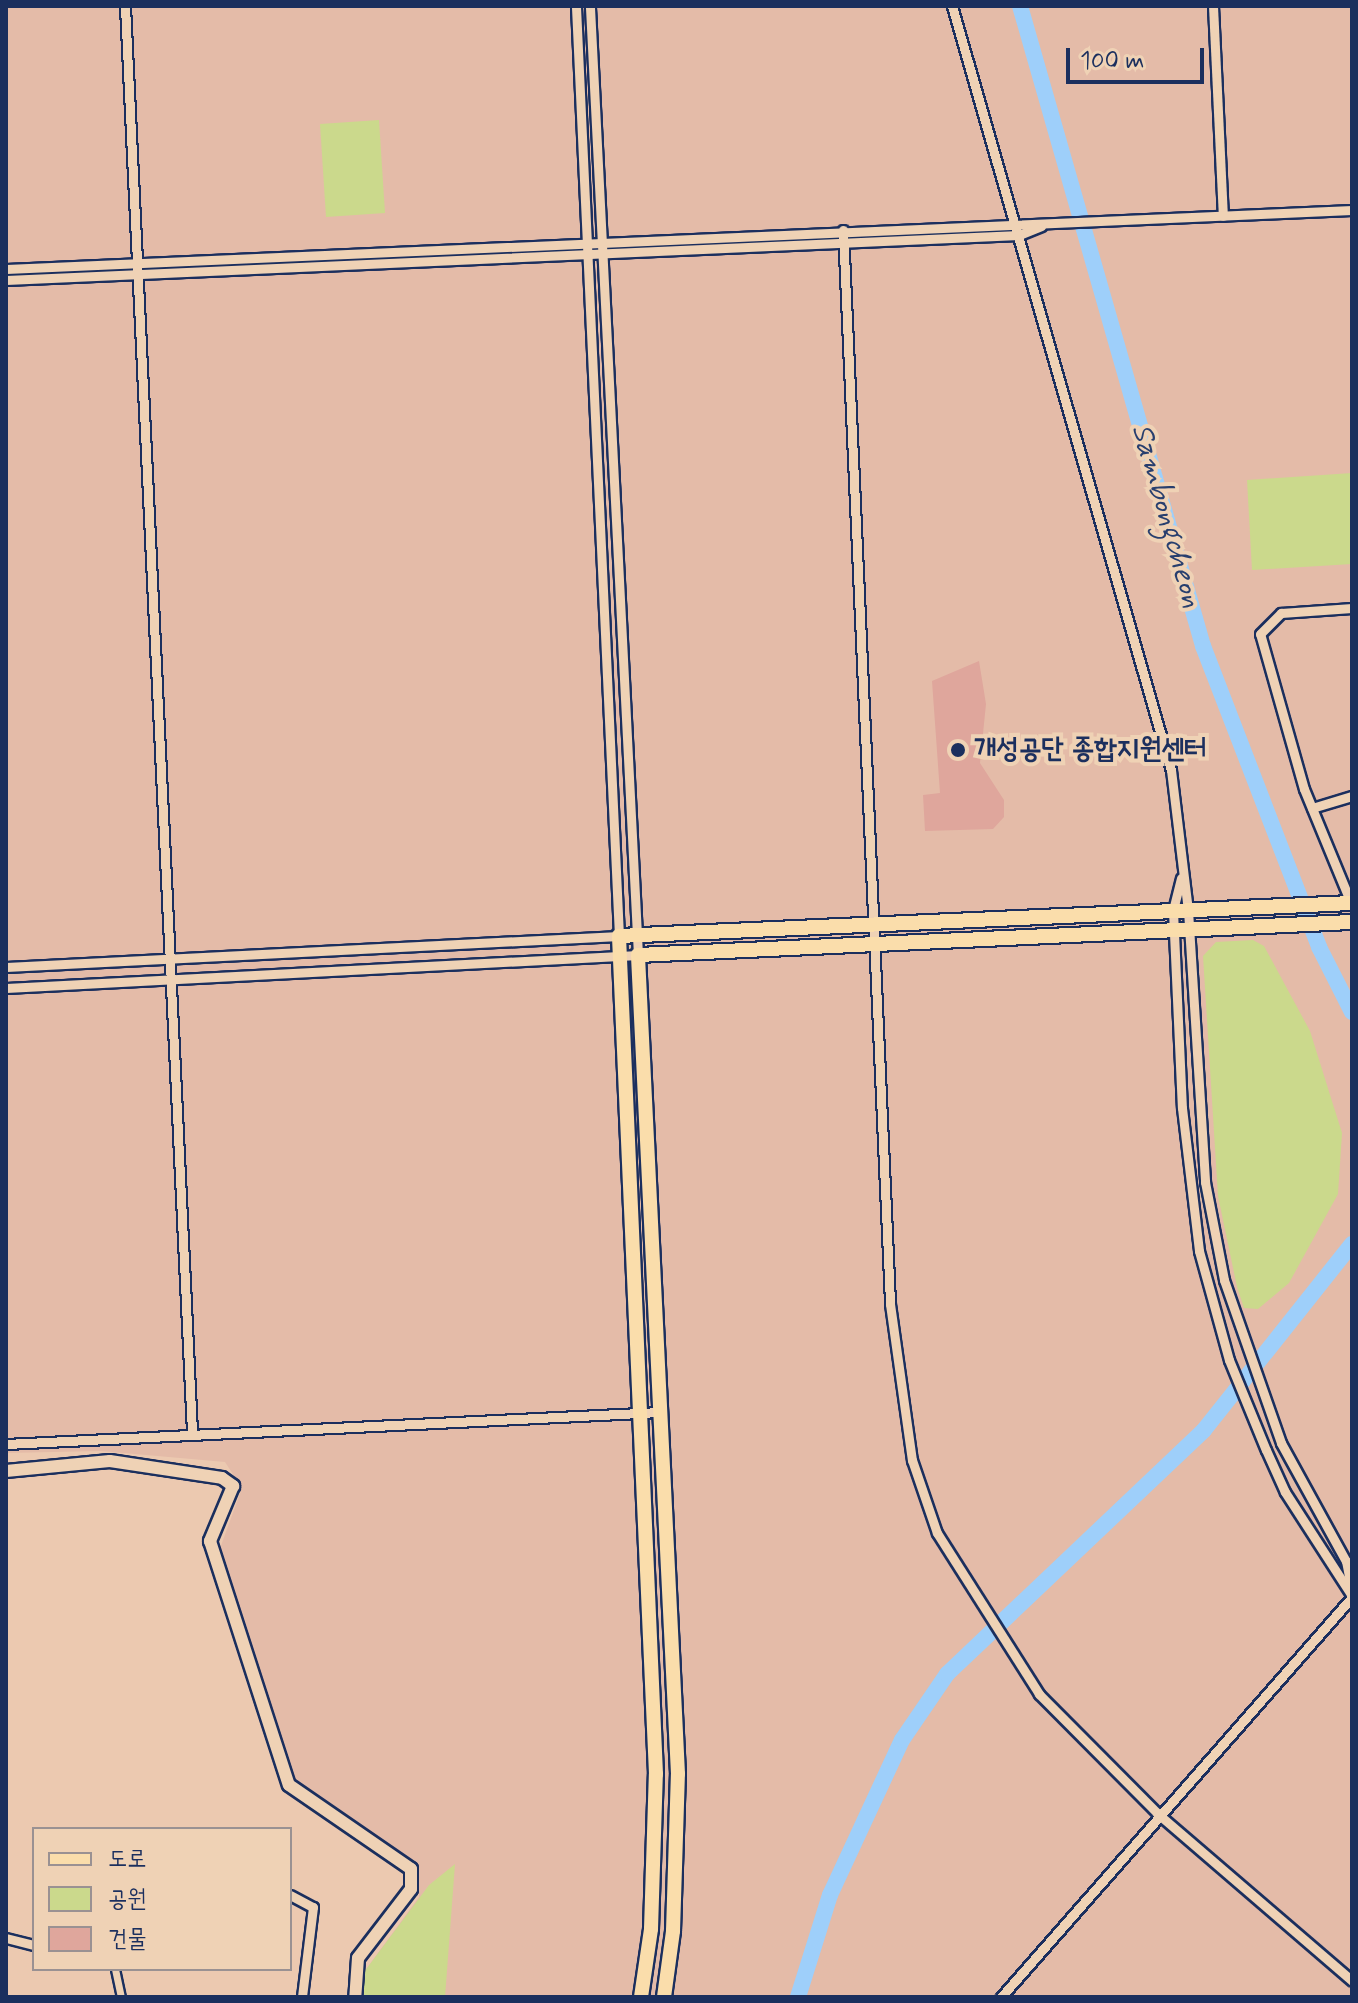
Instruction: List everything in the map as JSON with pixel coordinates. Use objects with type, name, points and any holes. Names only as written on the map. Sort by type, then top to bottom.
[{"type":"main road","points":[[641,1997],[651,1929],[656,1774],[619,936],[1352,903]]},
{"type":"main road","points":[[664,1997],[675,1900],[678,1774],[638,955],[1352,922]]},
{"type":"street","points":[[125,6],[192,1434]]},
{"type":"street","points":[[6,967],[619,936],[576,6]]},
{"type":"street","points":[[6,988],[638,955],[590,6]]},
{"type":"street","points":[[952,6],[1158,714],[1173,783],[1181,874],[1180,910],[1205,1182],[1242,1342],[1300,1485],[1346,1561],[1352,1595]]},
{"type":"street","points":[[1213,6],[1223,216]]},
{"type":"street","points":[[6,280],[138,268],[602,241],[1352,210]]},
{"type":"street","points":[[6,269],[138,268],[587,254],[1019,235],[1044,225]]},
{"type":"street","points":[[843,230],[873,925],[900,1402],[937,1533],[999,1638],[1064,1722],[1157,1813],[1352,1981]]},
{"type":"street","points":[[1352,608],[1281,613],[1260,634],[1312,808],[1352,903]]},
{"type":"street","points":[[1312,808],[1352,796]]},
{"type":"street","points":[[1181,874],[1188,1188],[1229,1360],[1246,1403],[1285,1492],[1352,1595]]},
{"type":"street","points":[[6,1444],[660,1412]]},
{"type":"street","points":[[6,1471],[110,1461],[222,1478],[233,1486],[210,1541],[289,1785],[411,1869],[411,1889],[358,1958],[355,1997]]},
{"type":"street","points":[[1001,1997],[1157,1813],[1352,1595]]},
{"type":"street","points":[[292,1896],[313,1907],[302,1997]]},
{"type":"street","points":[[6,1938],[32,1944]]},
{"type":"street","points":[[115,1971],[121,1997]]},
{"type":"shaded area","points":[[6,6],[1352,6],[1352,1997],[364,1997],[364,1972],[419,1897],[418,1863],[296,1783],[219,1551],[242,1488],[225,1462],[101,1451],[6,1453]]},
{"type":"green space","points":[[379,120],[385,213],[326,217],[320,124]]},
{"type":"green space","points":[[1352,473],[1352,564],[1252,570],[1247,480]]},
{"type":"green space","points":[[1253,940],[1264,946],[1310,1031],[1342,1133],[1338,1194],[1289,1283],[1258,1309],[1244,1308],[1218,1196],[1203,956],[1216,942]]},
{"type":"green space","points":[[455,1864],[445,1997],[364,1997],[364,1972],[429,1885]]},
{"type":"building","name":"개성공단 종합지원센터","points":[[979,661],[986,704],[980,763],[1004,800],[1004,817],[993,829],[925,831],[923,795],[940,793],[932,681]]},
{"type":"waterway","name":"Sambongcheon","points":[[1020,6],[1203,646],[1319,947],[1352,1012]]},
{"type":"waterway","points":[[798,1997],[830,1895],[902,1740],[947,1674],[1204,1430],[1352,1244]]},
{"type":"place","name":"개성공단 종합지원센터","points":[[958,750]]}]
